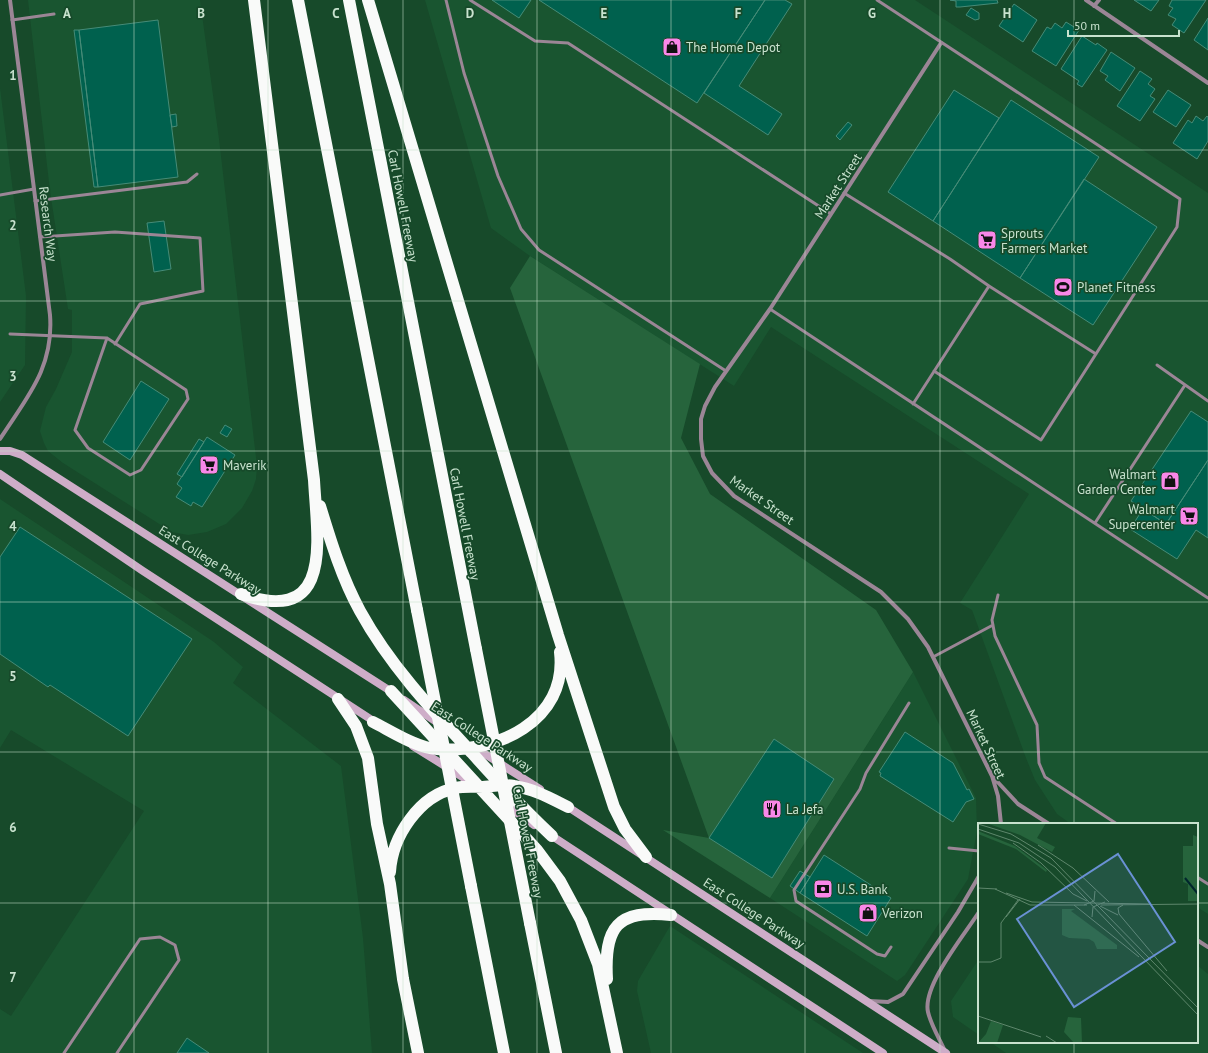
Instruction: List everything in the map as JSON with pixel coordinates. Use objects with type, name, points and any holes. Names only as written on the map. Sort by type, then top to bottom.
[{"type":"highway","points":[[240,594],[261,600],[280,600],[296,595],[305,589],[311,580],[315,571],[317,552],[314,480],[254,0]]},
{"type":"highway","points":[[298,0],[504,1053]]},
{"type":"highway","name":"Carl Howell Freeway","points":[[349,0],[556,1053]]},
{"type":"highway","points":[[368,0],[558,636],[614,807],[627,833],[646,858]]},
{"type":"highway","points":[[314,480],[339,567],[360,611],[398,669],[453,733],[471,748],[502,786],[552,836]]},
{"type":"highway","points":[[373,722],[413,742],[436,749],[445,750],[471,748],[497,743],[519,733],[536,719],[548,704],[557,686],[561,661],[558,636]]},
{"type":"highway","points":[[391,691],[537,850],[560,881],[581,920],[598,964],[617,1053]]},
{"type":"highway","points":[[338,699],[356,726],[366,748],[378,831],[390,884],[401,965],[418,1053]]},
{"type":"highway","points":[[390,884],[393,851],[402,831],[412,816],[435,796],[455,788],[512,785],[537,791],[568,807]]},
{"type":"highway","points":[[608,1006],[606,949],[613,930],[622,921],[637,915],[650,913],[671,915]]},
{"type":"main road","name":"East College Parkway","points":[[0,451],[10,451],[22,455],[391,691],[453,733]]},
{"type":"main road","points":[[0,474],[373,722],[478,787],[883,1053]]},
{"type":"main road","name":"East College Parkway","points":[[471,748],[568,807],[946,1053]]},
{"type":"street","name":"Research Way","points":[[0,439],[41,375],[48,354],[51,336],[50,315],[10,0]]},
{"type":"street","points":[[1086,0],[1208,83]]},
{"type":"street","points":[[1094,6],[1099,0]]},
{"type":"street","name":"Market Street","points":[[941,43],[770,309],[715,387],[705,406],[701,419],[701,439],[703,456],[712,473],[734,496],[881,592],[908,619],[933,657],[992,776],[998,796],[1001,823]]},
{"type":"street","points":[[992,776],[1018,804],[1047,823]]},
{"type":"street","points":[[865,1000],[888,1002],[903,994],[958,912],[978,878]]},
{"type":"street","points":[[946,1053],[935,1032],[927,1011],[928,996],[936,978],[978,914]]},
{"type":"street","points":[[1198,941],[1208,947]]},
{"type":"lane","points":[[446,0],[464,73],[480,126],[498,176],[521,229],[539,250],[726,371]]},
{"type":"lane","points":[[470,0],[535,41],[568,43],[831,214]]},
{"type":"lane","points":[[877,0],[1180,199],[1177,228],[1041,440],[934,371]]},
{"type":"lane","points":[[12,20],[54,14]]},
{"type":"lane","points":[[35,201],[187,182],[197,174]]},
{"type":"lane","points":[[0,195],[34,190]]},
{"type":"lane","points":[[844,193],[950,259],[989,286],[1096,354]]},
{"type":"lane","points":[[40,237],[115,232],[200,238],[203,291],[140,304],[115,344]]},
{"type":"lane","points":[[913,404],[989,286]]},
{"type":"lane","points":[[770,309],[1208,598]]},
{"type":"lane","points":[[10,334],[107,338],[186,390],[188,399],[141,470],[130,475],[88,448],[75,430],[107,338]]},
{"type":"lane","points":[[1157,365],[1208,401]]},
{"type":"lane","points":[[1095,524],[1185,385]]},
{"type":"lane","points":[[998,595],[992,620],[995,636],[1037,725],[1039,763],[1046,778],[1115,823]]},
{"type":"lane","points":[[933,657],[993,625]]},
{"type":"lane","points":[[891,947],[886,956],[876,954],[796,901],[794,890],[860,789],[866,773],[909,703]]},
{"type":"lane","points":[[949,848],[978,851]]},
{"type":"lane","points":[[1198,878],[1208,884]]},
{"type":"lane","points":[[64,1053],[140,939],[160,937],[175,945],[179,960],[117,1053]]},
{"type":"shaded area","points":[[28,0],[200,0],[219,139],[257,466],[256,479],[252,491],[242,508],[226,524],[207,532],[188,535],[172,532],[63,463],[48,451],[44,443],[40,431],[46,407],[56,389],[72,352],[72,310],[68,309],[50,191]]},
{"type":"shaded area","points":[[425,0],[915,0],[1208,193],[1208,914],[1198,908],[1198,823],[1070,823],[1057,814],[1035,780],[972,610],[960,603],[1029,494],[771,327],[734,386],[530,256],[491,228]]},
{"type":"shaded area","points":[[0,88],[26,296],[25,365],[0,402]]},
{"type":"shaded area","points":[[530,256],[700,364],[681,438],[710,494],[876,610],[913,672],[770,898],[663,830],[709,838],[510,288]]},
{"type":"shaded area","points":[[0,499],[214,642],[243,667],[233,683],[341,766],[363,938],[372,1053],[0,1053],[0,1009],[11,1016],[144,811],[11,730],[0,748]]},
{"type":"shaded area","points":[[913,672],[976,798],[977,831],[968,879],[905,975],[897,981],[770,898]]},
{"type":"shaded area","points":[[670,926],[863,1053],[651,1053],[637,991],[638,981]]},
{"type":"shaded area","points":[[978,960],[978,1034],[953,1017],[951,1001]]},
{"type":"shaded area","points":[[1198,966],[1208,974],[1208,1053],[1006,1053],[991,1043],[1198,1043]]},
{"type":"building","points":[[492,0],[531,0],[519,18]]},
{"type":"building","name":"The Home Depot","points":[[539,0],[765,0],[697,103]]},
{"type":"building","points":[[765,0],[785,0],[792,4],[739,86],[782,114],[768,135],[704,93]]},
{"type":"building","points":[[950,0],[997,0],[998,3],[956,7],[956,1]]},
{"type":"building","points":[[1134,0],[1159,0],[1151,11]]},
{"type":"building","points":[[1172,0],[1206,0],[1184,33],[1172,25],[1176,19],[1168,15],[1173,8],[1169,6]]},
{"type":"building","points":[[1014,4],[1037,20],[1023,42],[999,26]]},
{"type":"building","points":[[971,8],[979,13],[979,19],[975,20],[966,15]]},
{"type":"building","points":[[1208,18],[1208,50],[1194,40]]},
{"type":"building","points":[[158,20],[178,177],[98,187],[79,30]]},
{"type":"building","points":[[1066,22],[1079,30],[1056,66],[1032,51],[1047,27],[1051,29],[1055,23],[1062,28]]},
{"type":"building","points":[[74,30],[79,30],[98,187],[94,187]]},
{"type":"building","points":[[1082,36],[1096,45],[1097,43],[1107,50],[1082,87],[1077,84],[1079,81],[1061,69]]},
{"type":"building","points":[[1111,52],[1135,68],[1120,91],[1105,80],[1108,76],[1100,71]]},
{"type":"building","points":[[1140,71],[1152,79],[1148,84],[1155,89],[1150,96],[1155,99],[1140,121],[1117,106]]},
{"type":"building","points":[[954,90],[999,118],[933,221],[888,192]]},
{"type":"building","points":[[1168,90],[1191,105],[1176,127],[1153,112]]},
{"type":"building","points":[[1011,100],[1099,157],[1020,278],[933,221]]},
{"type":"building","points":[[176,114],[177,126],[172,127],[170,115]]},
{"type":"building","points":[[1196,116],[1203,121],[1207,116],[1208,117],[1208,141],[1197,159],[1173,143],[1188,120],[1192,123]]},
{"type":"building","points":[[848,122],[852,125],[840,140],[836,136]]},
{"type":"building","points":[[1084,179],[1157,227],[1093,325],[1020,278]]},
{"type":"building","points":[[164,221],[171,269],[154,272],[147,223]]},
{"type":"building","points":[[141,381],[169,399],[130,460],[103,442]]},
{"type":"building","name":"Walmart Garden Center","points":[[1191,411],[1208,422],[1208,460],[1166,524],[1131,501]]},
{"type":"building","points":[[225,425],[232,429],[227,437],[220,433]]},
{"type":"building","name":"Maverik","points":[[207,437],[235,455],[202,507],[193,502],[191,506],[176,497],[182,488],[177,484]]},
{"type":"building","points":[[199,439],[204,442],[182,477],[177,474]]},
{"type":"building","name":"Walmart Supercenter","points":[[1208,460],[1208,538],[1196,530],[1177,559],[1130,529],[1143,509],[1166,524]]},
{"type":"building","points":[[20,527],[192,639],[128,736],[50,685],[48,687],[0,654],[0,557]]},
{"type":"building","points":[[905,732],[953,763],[967,790],[969,789],[974,799],[966,802],[953,822],[880,776],[881,773],[879,772]]},
{"type":"building","name":"La Jefa","points":[[774,739],[834,779],[772,878],[709,838]]},
{"type":"building","points":[[824,855],[891,898],[867,936],[800,893]]},
{"type":"building","points":[[800,871],[810,877],[800,893],[790,886]]},
{"type":"building","points":[[187,1038],[209,1053],[177,1053]]},
{"type":"place","name":"The Home Depot","points":[[672,47]]},
{"type":"place","name":"Sprouts Farmers Market","points":[[987,240]]},
{"type":"place","name":"Planet Fitness","points":[[1063,287]]},
{"type":"place","name":"Maverik","points":[[209,465]]},
{"type":"place","name":"Walmart Garden Center","points":[[1170,481]]},
{"type":"place","name":"Walmart Supercenter","points":[[1189,516]]},
{"type":"place","name":"La Jefa","points":[[772,809]]},
{"type":"place","name":"U.S. Bank","points":[[823,889]]},
{"type":"place","name":"Verizon","points":[[868,913]]}]
